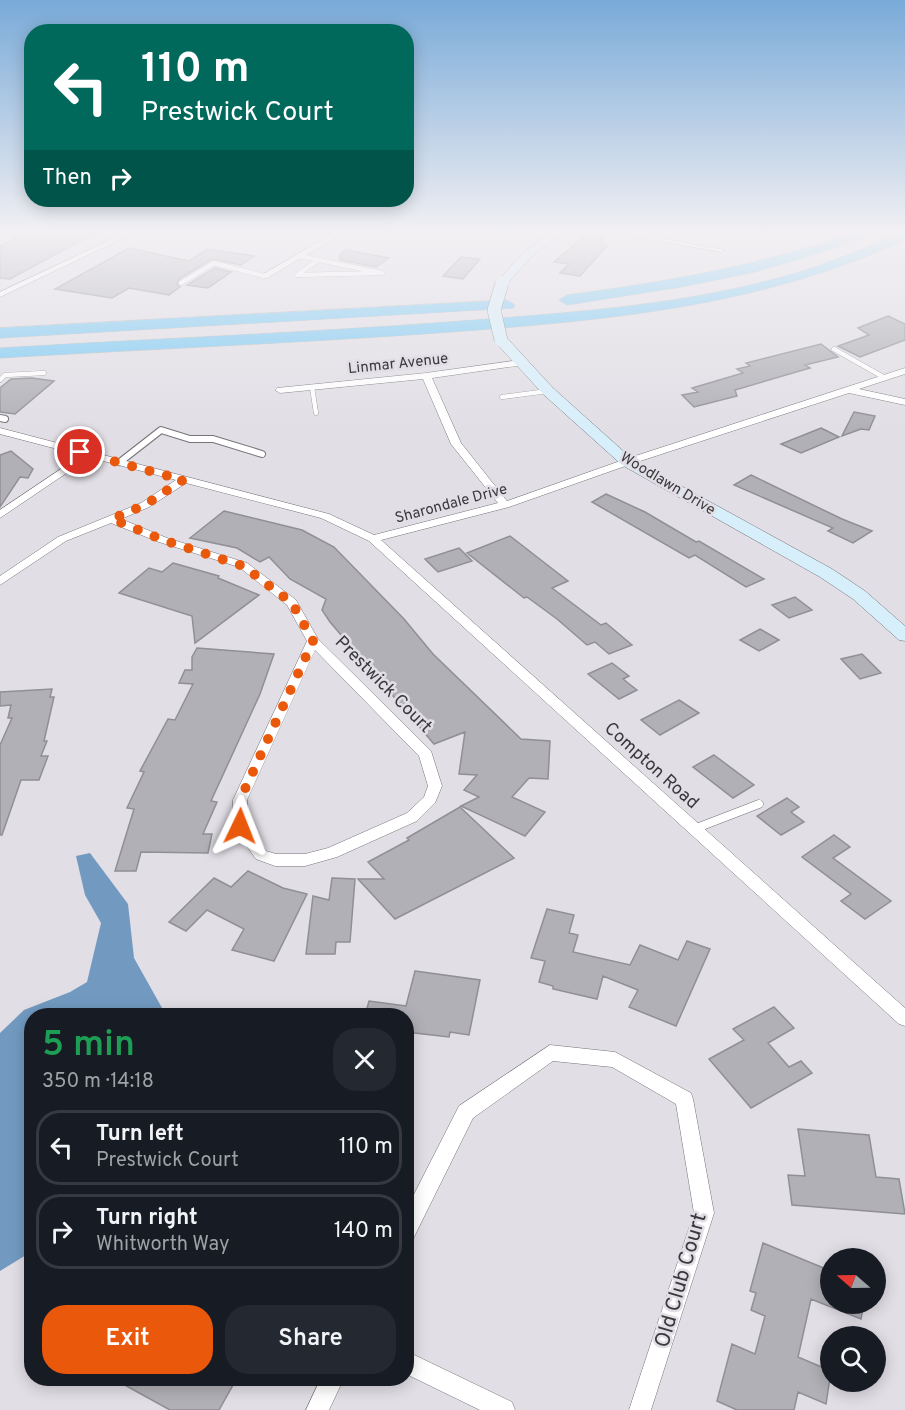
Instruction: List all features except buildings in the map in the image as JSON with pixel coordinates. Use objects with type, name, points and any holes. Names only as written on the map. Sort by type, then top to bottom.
[{"type":"highway","points":[[556,301],[573,299]]},
{"type":"highway","points":[[699,300],[704,299]]},
{"type":"highway","points":[[0,353],[408,330],[561,318],[706,299]]},
{"type":"highway","points":[[0,333],[523,305]]},
{"type":"main road","name":"Woodlawn Drive","points":[[497,299],[494,310],[501,340],[548,391],[627,462],[826,573],[859,595],[905,636]]},
{"type":"street","name":"Linmar Avenue","points":[[280,390],[426,376],[520,363]]},
{"type":"street","name":"Sharondale Drive","points":[[373,539],[505,505],[627,462],[905,371]]},
{"type":"street","points":[[426,376],[456,444],[505,505]]},
{"type":"street","points":[[850,390],[905,402]]},
{"type":"street","points":[[0,432],[325,516],[373,539]]},
{"type":"street","points":[[0,515],[67,468]]},
{"type":"street","points":[[0,581],[62,539],[145,505],[183,480]]},
{"type":"street","name":"Prestwick Court","points":[[112,519],[163,540],[243,566],[292,603],[313,641],[426,754],[435,786],[430,799],[412,817],[332,853],[305,860],[275,860],[261,855],[240,826],[240,800],[313,641]]},
{"type":"street","name":"Compton Road","points":[[373,539],[905,1019]]},
{"type":"street","name":"Old Club Court","points":[[414,1216],[466,1112],[550,1053],[615,1060],[684,1099],[704,1213],[640,1410]]},
{"type":"street","points":[[414,1366],[504,1410]]},
{"type":"street","points":[[317,1410],[329,1386]]},
{"type":"lane","points":[[834,349],[885,378]]},
{"type":"lane","points":[[0,380],[5,375],[44,373]]},
{"type":"lane","points":[[312,387],[316,413]]},
{"type":"lane","points":[[502,397],[548,391]]},
{"type":"lane","points":[[120,462],[161,430],[190,439],[213,439],[262,453]]},
{"type":"lane","points":[[694,829],[759,804]]},
{"type":"water","points":[[90,853],[128,904],[134,958],[162,1008],[29,1008],[70,992],[87,982],[101,923],[85,895],[76,856]]},
{"type":"water","points":[[24,1010],[24,1256],[0,1271],[0,1033]]},
{"type":"route","points":[[80,452],[183,480],[145,505],[112,519],[163,540],[243,566],[292,603],[313,641],[240,800],[240,826]]}]
